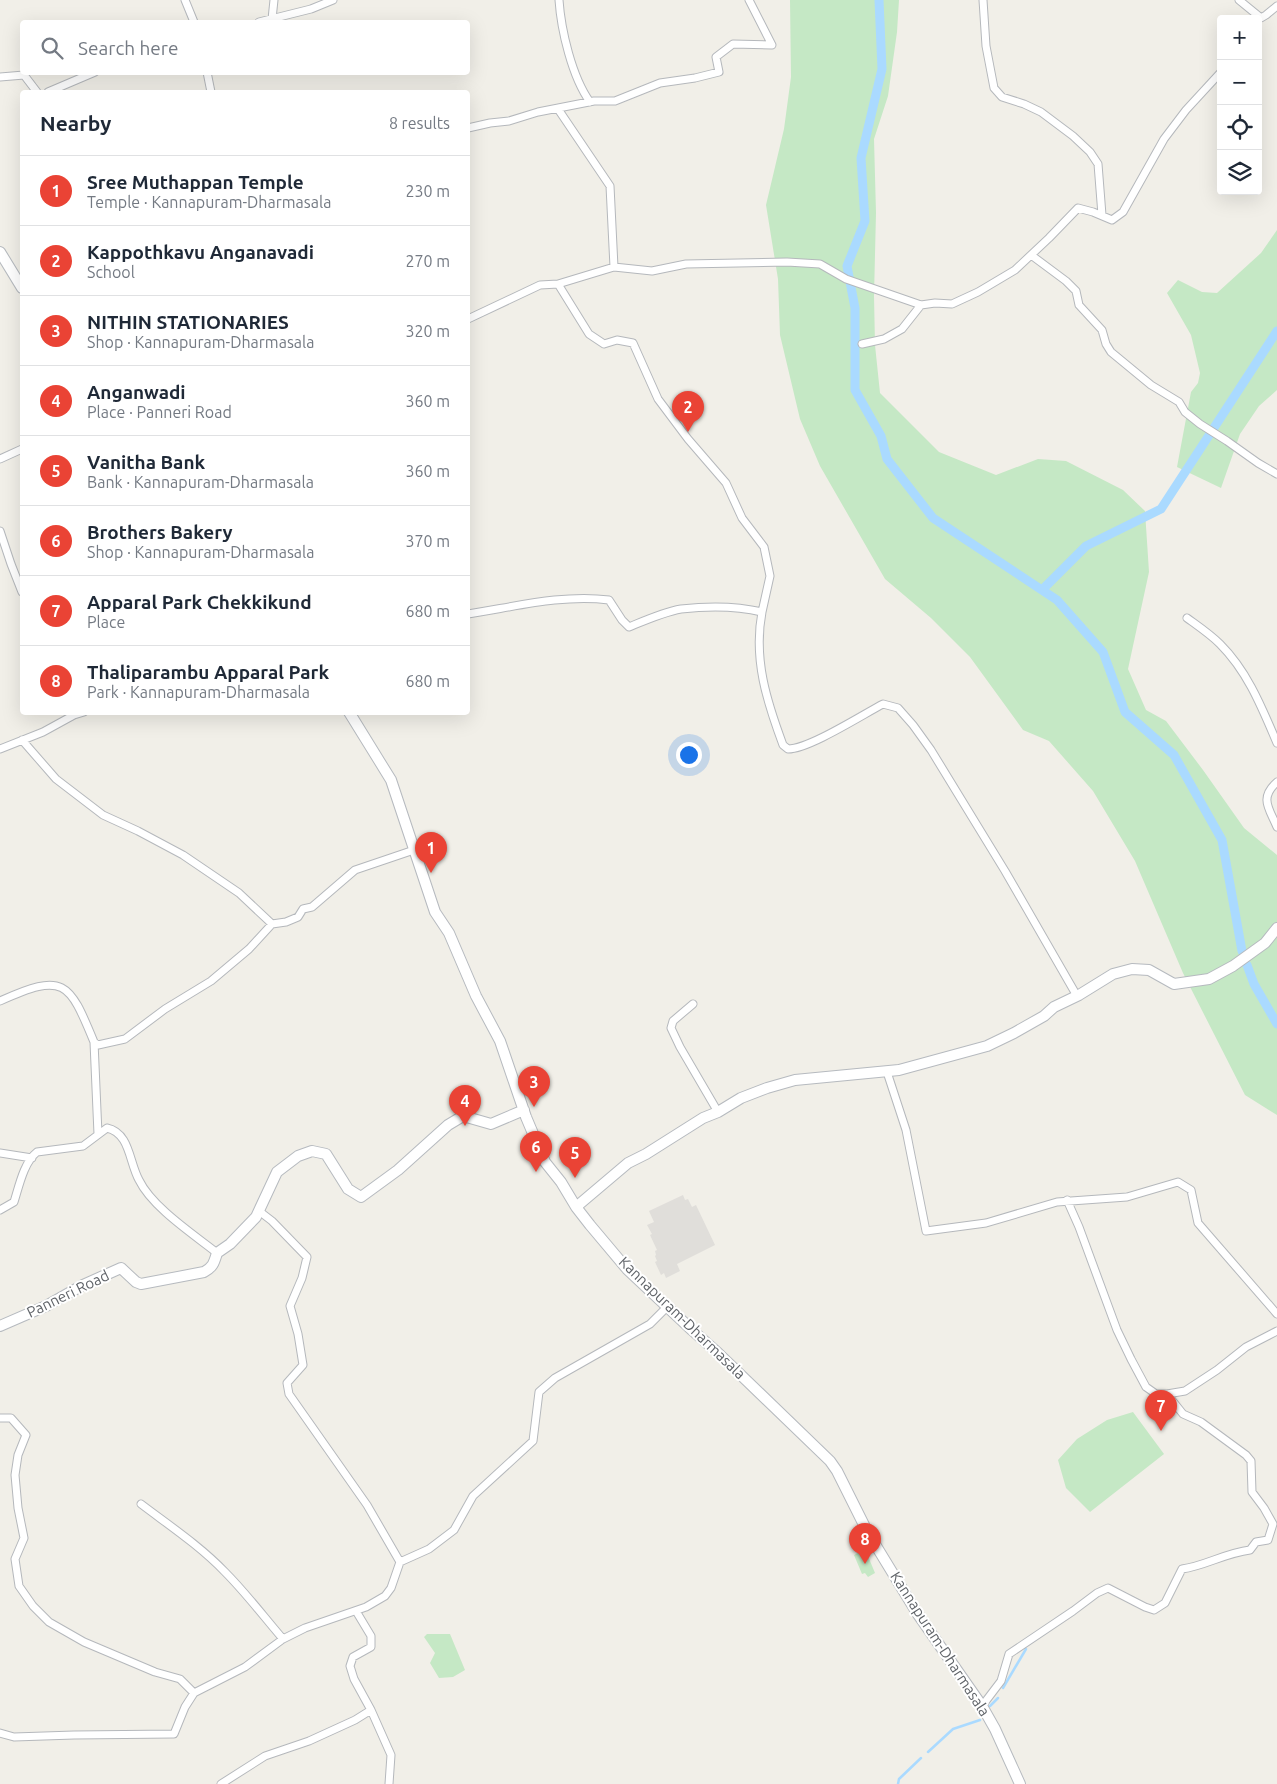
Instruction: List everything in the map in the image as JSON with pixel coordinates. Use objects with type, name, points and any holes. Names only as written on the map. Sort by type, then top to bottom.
[{"type":"main road","points":[[0,252],[20,285]]},
{"type":"main road","name":"Kannapuram-Dharmasala","points":[[352,715],[391,780],[435,912],[449,933],[476,996],[500,1041],[524,1110],[545,1162],[561,1182],[576,1206],[627,1269],[718,1353],[830,1461],[871,1538],[916,1613],[982,1706],[999,1736],[1020,1784]]},
{"type":"main road","points":[[576,1206],[628,1164],[703,1118],[718,1112],[741,1098],[795,1080],[853,1073],[886,1072],[987,1046],[1044,1016],[1054,1008],[1113,974],[1132,969],[1149,970],[1174,984],[1209,979],[1233,966],[1265,943],[1277,928]]},
{"type":"main road","name":"Panneri Road","points":[[0,1326],[46,1306],[83,1285],[121,1268],[136,1282],[141,1284],[204,1272],[214,1264],[217,1254],[242,1233],[256,1217],[277,1172],[298,1156],[312,1151],[326,1154],[348,1189],[361,1197],[398,1170],[448,1125],[463,1116],[491,1124],[524,1110]]},
{"type":"street","points":[[185,0],[193,20]]},
{"type":"street","points":[[272,19],[274,0]]},
{"type":"street","points":[[268,20],[311,9],[333,0]]},
{"type":"street","points":[[560,0],[562,29],[577,78],[583,93],[590,102]]},
{"type":"street","points":[[470,128],[509,121],[538,112],[590,102],[615,101],[660,83],[719,72],[716,57],[733,44],[772,45],[749,0]]},
{"type":"street","points":[[983,0],[986,46],[994,88],[1002,98],[1024,104],[1041,112],[1073,136],[1090,152],[1098,164],[1102,215]]},
{"type":"street","points":[[1239,0],[1254,15]]},
{"type":"street","points":[[1262,18],[1277,6]]},
{"type":"street","points":[[0,77],[24,75],[35,90]]},
{"type":"street","points":[[53,90],[88,75]]},
{"type":"street","points":[[208,75],[211,90]]},
{"type":"street","points":[[470,318],[540,285],[558,284],[614,267],[652,271],[686,264],[787,262],[820,264],[850,280],[920,305],[935,303],[952,304],[978,292],[1015,270],[1078,208],[1094,212],[1112,220],[1123,212],[1164,139],[1186,110],[1217,76]]},
{"type":"street","points":[[558,108],[610,186],[614,267]]},
{"type":"street","points":[[1031,255],[1076,290],[1079,305],[1102,330],[1106,344],[1111,352],[1151,385],[1179,402],[1185,412],[1214,434],[1277,474]]},
{"type":"street","points":[[558,284],[589,334],[604,344],[617,340],[633,343],[658,399],[688,439],[726,483],[742,518],[764,547],[770,576],[762,612],[760,664],[766,695],[783,745],[788,749],[802,745],[828,734],[883,704],[898,708],[913,725],[951,782],[1077,996]]},
{"type":"street","points":[[862,344],[884,339],[902,329],[920,305]]},
{"type":"street","points":[[0,459],[20,451]]},
{"type":"street","points":[[0,531],[20,587]]},
{"type":"street","points":[[470,614],[523,604],[592,598],[609,600],[622,620],[629,626],[680,610],[716,607],[750,609],[762,612]]},
{"type":"street","points":[[1187,618],[1219,643],[1236,662],[1261,704],[1277,743]]},
{"type":"street","points":[[0,749],[43,732],[72,715]]},
{"type":"street","points":[[22,740],[56,779],[103,815],[183,855],[239,893],[272,924]]},
{"type":"street","points":[[1277,782],[1268,789],[1265,800],[1277,828]]},
{"type":"street","points":[[94,1042],[98,1045],[125,1039],[165,1009],[211,981],[249,949],[272,924],[286,922],[298,917],[304,909],[312,907],[355,870],[414,850]]},
{"type":"street","points":[[0,1001],[24,990],[55,984],[63,987],[81,1011],[94,1042],[98,1134]]},
{"type":"street","points":[[693,1004],[673,1021],[671,1028],[718,1112]]},
{"type":"street","points":[[886,1072],[906,1130],[926,1231],[986,1223],[1067,1200],[1127,1197],[1178,1182],[1191,1190],[1198,1223],[1277,1314]]},
{"type":"street","points":[[0,1210],[14,1202],[24,1172],[37,1152],[83,1146],[107,1128],[115,1130],[122,1136],[138,1179],[145,1191],[217,1254]]},
{"type":"street","points":[[0,1153],[32,1158]]},
{"type":"street","points":[[1067,1200],[1079,1227],[1117,1330],[1146,1388],[1156,1394],[1167,1394],[1185,1390],[1217,1370],[1246,1347],[1277,1331]]},
{"type":"street","points":[[259,1211],[272,1221],[307,1257],[302,1278],[290,1306],[298,1334],[303,1365],[287,1383],[289,1394],[367,1505],[400,1562]]},
{"type":"street","points":[[0,1733],[14,1738],[174,1734],[185,1707],[194,1693],[245,1668],[283,1639],[305,1628],[366,1608],[385,1596],[391,1588],[400,1562],[429,1549],[454,1530],[473,1496],[533,1441],[538,1392],[555,1378],[650,1324],[667,1307]]},
{"type":"street","points":[[982,1706],[1001,1681],[1009,1654],[1097,1593],[1108,1588],[1154,1610],[1165,1603],[1182,1570],[1193,1568],[1234,1552],[1250,1550],[1256,1542],[1268,1540],[1273,1524],[1252,1492],[1251,1461],[1224,1438],[1201,1422],[1183,1414],[1167,1394]]},
{"type":"street","points":[[0,1418],[10,1418],[26,1435],[18,1455],[15,1475],[18,1508],[24,1538],[15,1559],[19,1586],[33,1606],[49,1622],[84,1642],[156,1672],[180,1679],[194,1693]]},
{"type":"street","points":[[141,1504],[215,1562],[283,1639]]},
{"type":"street","points":[[356,1611],[371,1636],[371,1646],[353,1657],[350,1666],[354,1680],[371,1710],[391,1755],[390,1784]]},
{"type":"street","points":[[221,1784],[265,1756],[310,1741],[355,1720],[371,1710]]},
{"type":"shaded area","points":[[683,1195],[685,1200],[688,1199],[692,1207],[696,1205],[715,1245],[677,1264],[680,1271],[666,1278],[664,1273],[661,1275],[655,1262],[657,1261],[655,1251],[657,1250],[647,1225],[654,1222],[649,1211]]},
{"type":"green space","points":[[790,0],[899,0],[897,32],[888,96],[874,139],[876,213],[875,345],[880,393],[939,452],[996,475],[1038,459],[1066,461],[1123,490],[1145,511],[1149,572],[1128,669],[1146,710],[1166,721],[1244,828],[1277,855],[1277,1115],[1245,1095],[1183,973],[1135,861],[1093,791],[1049,741],[1023,730],[970,657],[931,618],[885,579],[820,466],[800,419],[780,335],[778,279],[766,205],[784,129],[791,77]]},
{"type":"green space","points":[[1277,230],[1277,390],[1259,406],[1240,434],[1221,488],[1177,467],[1191,392],[1198,383],[1200,373],[1191,335],[1167,293],[1178,280],[1202,292],[1217,293],[1261,253]]},
{"type":"green space","points":[[1133,1412],[1164,1454],[1090,1512],[1066,1488],[1058,1460],[1077,1439],[1107,1420]]},
{"type":"green space","points":[[865,1549],[875,1573],[868,1577],[865,1573],[862,1574],[854,1555]]},
{"type":"green space","points":[[427,1634],[450,1634],[465,1670],[453,1677],[439,1678],[430,1663],[435,1653],[424,1637]]},
{"type":"waterway","points":[[879,0],[882,69],[861,158],[865,221],[847,266],[855,308],[855,390],[881,436],[887,459],[933,518],[1057,600],[1103,652],[1125,712],[1174,755],[1222,840],[1242,951]]},
{"type":"waterway","points":[[1042,590],[1086,546],[1161,509],[1277,331]]},
{"type":"waterway","points":[[1247,965],[1254,984],[1277,1024]]},
{"type":"waterway","points":[[1003,1688],[1026,1649]]},
{"type":"waterway","points":[[990,1706],[998,1698]]},
{"type":"waterway","points":[[928,1752],[953,1729],[980,1720]]},
{"type":"waterway","points":[[898,1784],[899,1779],[921,1758]]},
{"type":"place","name":"Kappothkavu Anganavadi","points":[[688,432]]},
{"type":"place","name":"Sree Muthappan Temple","points":[[431,873]]},
{"type":"place","name":"NITHIN STATIONARIES","points":[[534,1107]]},
{"type":"place","name":"Anganwadi","points":[[465,1126]]},
{"type":"place","name":"Brothers Bakery","points":[[536,1172]]},
{"type":"place","name":"Vanitha Bank","points":[[575,1178]]},
{"type":"place","name":"Apparal Park Chekkikund","points":[[1161,1431]]},
{"type":"place","name":"Thaliparambu Apparal Park","points":[[865,1564]]}]
